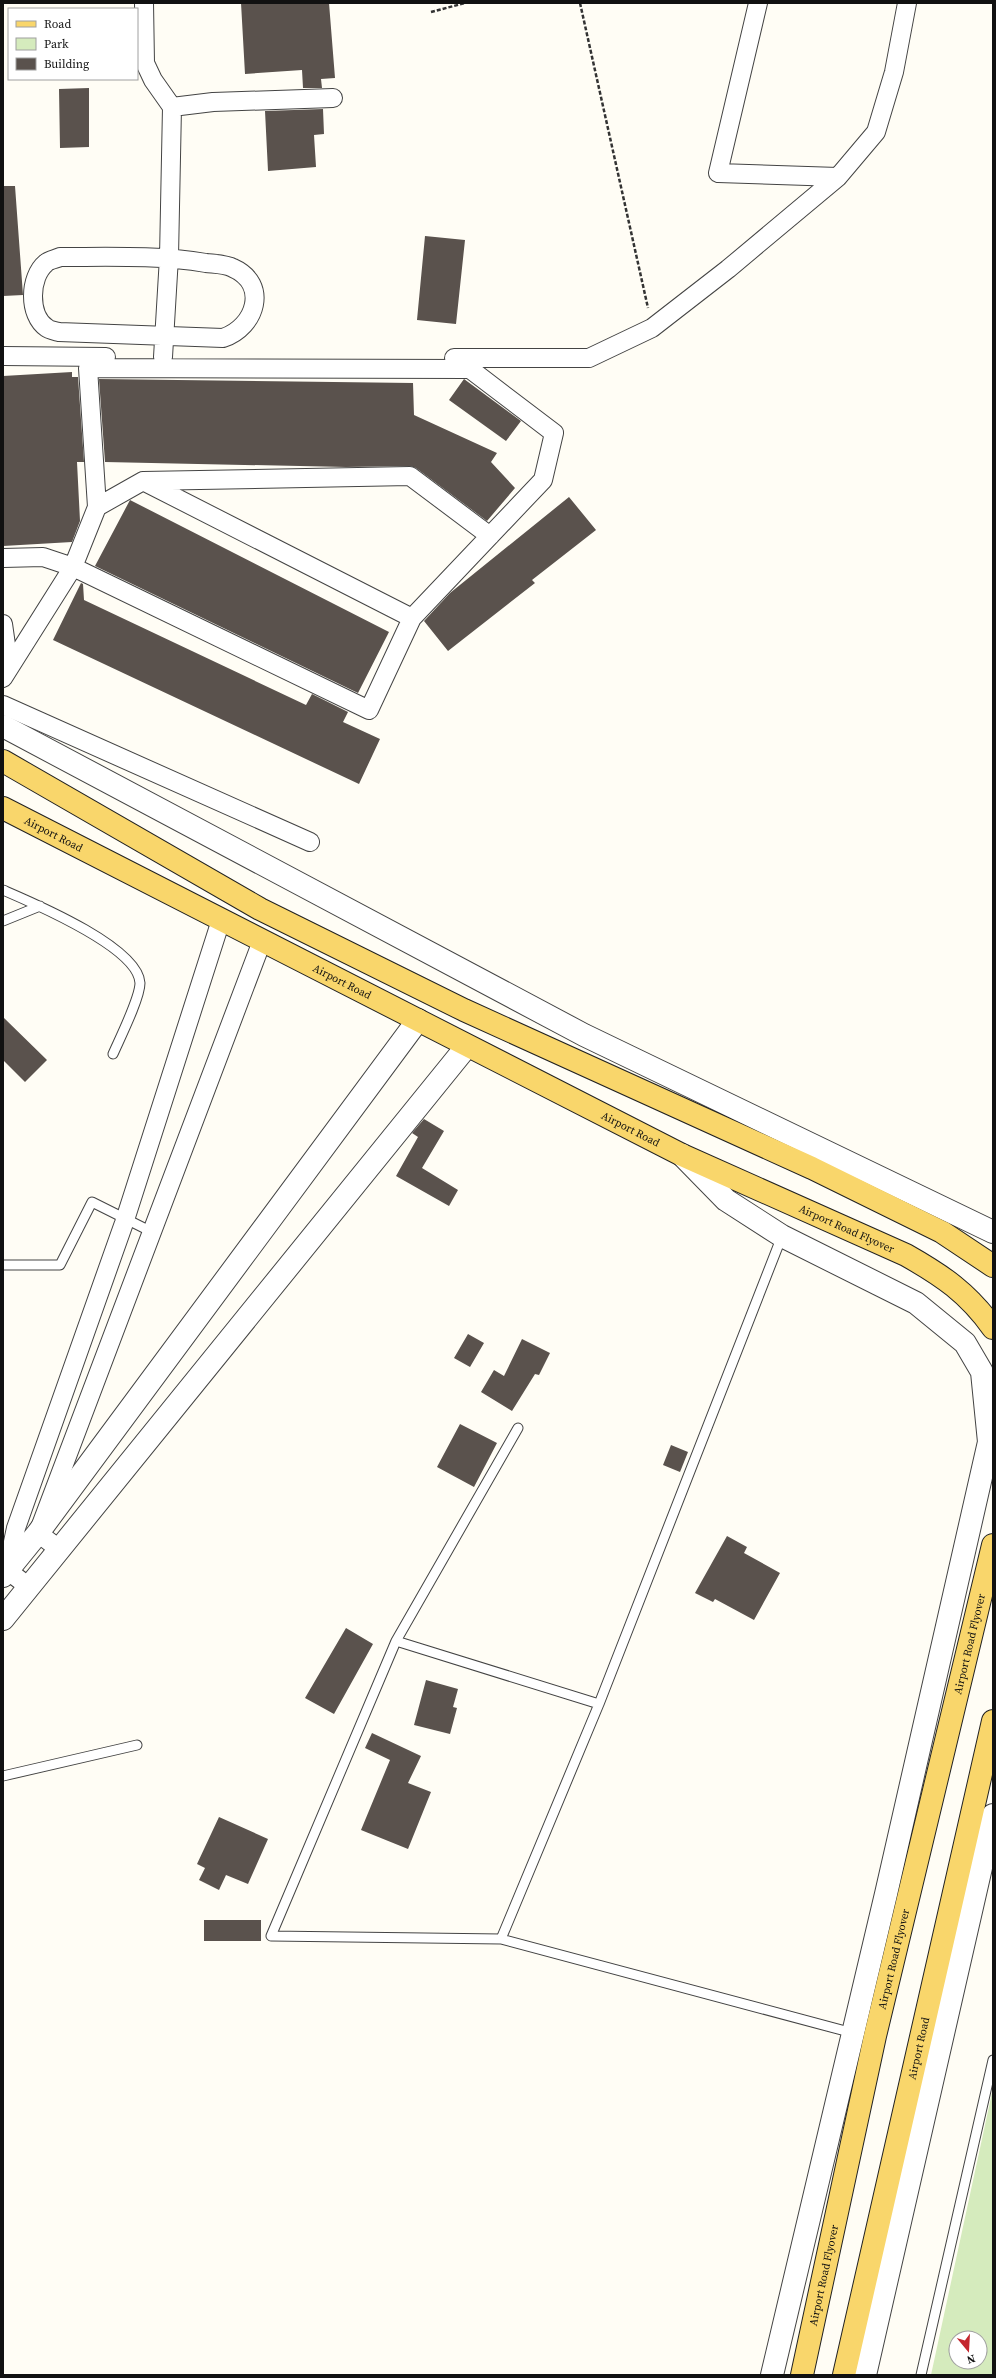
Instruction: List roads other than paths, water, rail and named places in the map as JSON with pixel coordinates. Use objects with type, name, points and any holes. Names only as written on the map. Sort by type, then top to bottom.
[{"type":"main road","points":[[3,761],[260,909],[464,1010],[812,1168],[942,1232],[993,1266]]},
{"type":"main road","name":"Airport Road","points":[[3,808],[682,1156]]},
{"type":"main road","name":"Airport Road Flyover","points":[[682,1156],[900,1252],[939,1273],[976,1304],[993,1328]]},
{"type":"main road","name":"Airport Road Flyover","points":[[802,2375],[875,2036],[993,1545]]},
{"type":"main road","name":"Airport Road","points":[[844,2375],[993,1722]]},
{"type":"street","points":[[144,3],[145,63],[153,80],[172,107],[169,257],[163,357]]},
{"type":"street","points":[[758,3],[718,173],[838,177]]},
{"type":"street","points":[[3,356],[589,358],[652,328],[728,269],[838,177],[876,132],[894,72],[907,3]]},
{"type":"street","points":[[172,107],[213,102],[333,98]]},
{"type":"street","points":[[60,257],[169,257],[232,267],[243,274],[252,285],[255,298],[251,314],[245,326],[234,334],[223,338],[58,332],[47,328],[37,317],[33,302],[33,286],[37,275],[46,262],[60,257]]},
{"type":"street","points":[[3,558],[43,557],[73,568],[369,710],[412,618],[543,480],[554,433],[470,369],[88,368],[97,507],[73,568],[6,672]]},
{"type":"street","points":[[97,507],[143,481],[410,476],[490,536]]},
{"type":"street","points":[[143,481],[412,618]]},
{"type":"street","points":[[3,624],[6,672]]},
{"type":"street","points":[[3,705],[310,842]]},
{"type":"street","points":[[3,726],[584,1035],[993,1232]]},
{"type":"street","points":[[5,1573],[16,1528],[126,1218],[222,920]]},
{"type":"street","points":[[38,1533],[262,941]]},
{"type":"street","points":[[5,1573],[38,1533],[418,1020]]},
{"type":"street","points":[[3,1619],[467,1046]]},
{"type":"street","points":[[682,1156],[726,1200],[782,1236],[916,1303],[965,1343],[982,1372],[985,1387],[989,1442],[853,2033],[772,2375]]},
{"type":"street","points":[[38,1533],[59,1550]]},
{"type":"street","points":[[5,1573],[28,1587]]},
{"type":"street","points":[[866,2375],[993,1815]]},
{"type":"lane","points":[[3,890],[40,906],[110,944],[136,972],[140,981],[138,994],[113,1054]]},
{"type":"lane","points":[[3,922],[40,906]]},
{"type":"lane","points":[[3,1265],[56,1266],[62,1264],[92,1202],[152,1232]]},
{"type":"lane","points":[[502,1938],[599,1704],[782,1236]]},
{"type":"lane","points":[[518,1428],[396,1641],[271,1936],[502,1938],[853,2033]]},
{"type":"lane","points":[[396,1641],[599,1704]]},
{"type":"lane","points":[[3,1776],[137,1745]]},
{"type":"lane","points":[[921,2375],[993,2060]]}]
